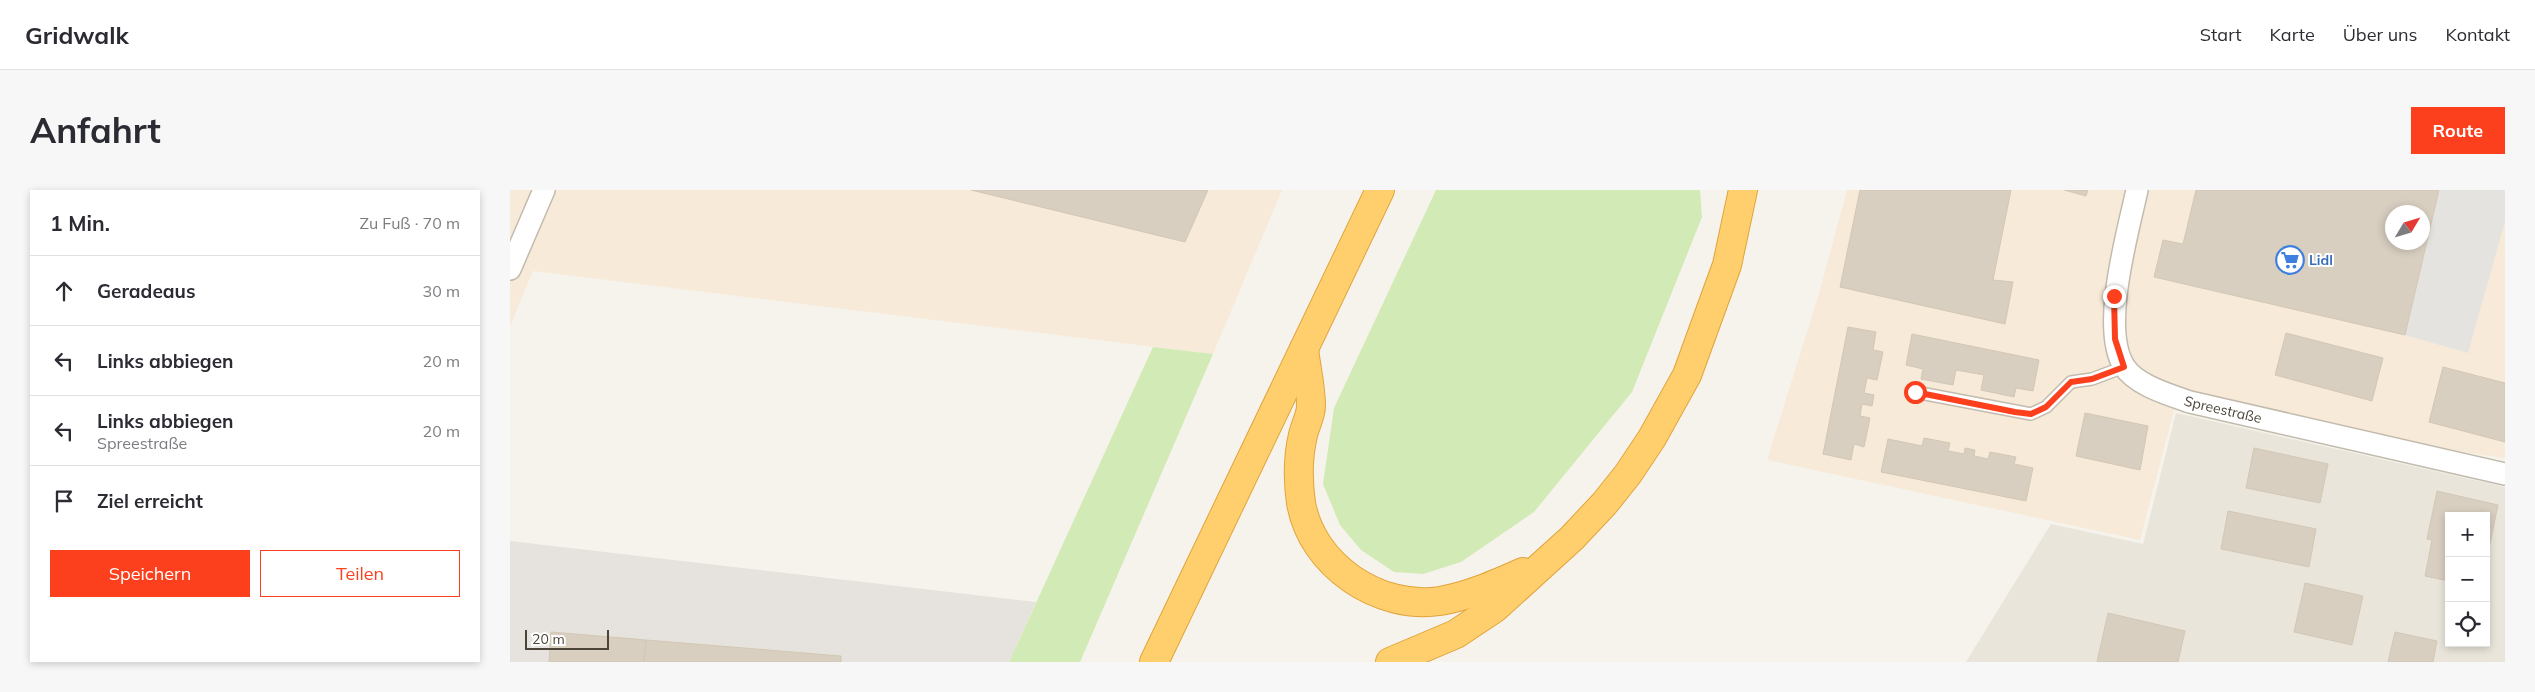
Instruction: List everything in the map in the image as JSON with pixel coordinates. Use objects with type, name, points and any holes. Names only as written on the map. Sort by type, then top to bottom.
[{"type":"highway","points":[[1154,662],[1380,190]]},
{"type":"highway","points":[[1390,662],[1456,634],[1495,608],[1604,504],[1622,481],[1652,438],[1687,375],[1727,266],[1743,190]]},
{"type":"highway","points":[[1304,349],[1312,407],[1303,437],[1299,469],[1301,504],[1312,534],[1327,557],[1347,578],[1373,591],[1405,601],[1439,601],[1484,590],[1544,562]]},
{"type":"street","points":[[510,269],[544,190]]},
{"type":"street","points":[[2124,367],[2115,339],[2114,296],[2137,190]]},
{"type":"street","name":"Spreestraße","points":[[2124,367],[2148,387],[2190,402],[2505,474]]},
{"type":"lane","points":[[1915,392],[2031,414],[2046,407],[2071,382],[2092,379],[2124,367]]},
{"type":"shaded area","points":[[510,190],[1282,190],[1213,354],[533,271],[510,326]]},
{"type":"shaded area","points":[[1847,190],[2505,190],[2505,458],[2174,410],[2140,540],[1767,460],[1818,297]]},
{"type":"shaded area","points":[[2439,190],[2505,190],[2505,221],[2468,353],[2405,335],[2425,250],[2430,250],[2430,228]]},
{"type":"shaded area","points":[[2176,413],[2505,487],[2505,662],[1966,662],[2051,524],[2143,544]]},
{"type":"shaded area","points":[[510,541],[1036,602],[1009,662],[510,662]]},
{"type":"green space","points":[[1436,190],[1700,190],[1702,217],[1632,392],[1534,512],[1461,562],[1423,574],[1394,572],[1361,550],[1340,525],[1323,484],[1334,408]]},
{"type":"green space","points":[[1153,347],[1213,354],[1080,662],[1009,662]]},
{"type":"building","points":[[971,190],[1208,190],[1185,242]]},
{"type":"building","points":[[1860,190],[2011,190],[1993,280],[2013,282],[2005,324],[1840,287]]},
{"type":"building","points":[[2064,190],[2088,190],[2086,196]]},
{"type":"building","name":"Lidl","points":[[2196,190],[2439,190],[2430,228],[2430,205],[2385,205],[2385,250],[2425,250],[2405,335],[2154,277],[2163,240],[2183,244]]},
{"type":"building","points":[[1848,327],[1876,332],[1873,350],[1883,352],[1877,380],[1867,378],[1864,393],[1874,395],[1872,406],[1862,404],[1860,416],[1870,418],[1864,447],[1854,444],[1851,460],[1823,454]]},
{"type":"building","points":[[2286,333],[2383,358],[2372,401],[2275,375]]},
{"type":"building","points":[[1912,334],[2039,360],[2033,391],[2016,388],[2014,397],[1981,390],[1984,375],[1956,370],[1953,385],[1921,379],[1923,369],[1906,365]]},
{"type":"building","points":[[2443,367],[2505,383],[2505,442],[2429,422]]},
{"type":"building","points":[[2085,413],[2148,426],[2140,470],[2076,456]]},
{"type":"building","points":[[1924,438],[1950,443],[1948,451],[1964,454],[1965,448],[1975,450],[1974,456],[1988,459],[1990,452],[2016,457],[2014,464],[2033,468],[2026,501],[1881,472],[1888,439],[1922,446]]},
{"type":"building","points":[[2254,448],[2328,464],[2320,503],[2246,488]]},
{"type":"building","points":[[2437,491],[2498,505],[2490,543],[2490,512],[2445,512],[2445,580],[2425,576],[2432,540],[2427,539]]},
{"type":"building","points":[[2228,511],[2316,529],[2309,567],[2221,549]]},
{"type":"building","points":[[2305,583],[2363,596],[2352,645],[2294,632]]},
{"type":"building","points":[[2108,613],[2185,631],[2178,662],[2097,662]]},
{"type":"building","points":[[551,632],[646,640],[644,662],[549,662]]},
{"type":"building","points":[[2395,632],[2437,641],[2433,662],[2388,662]]},
{"type":"building","points":[[646,640],[841,656],[841,662],[644,662]]},
{"type":"place","name":"Lidl","points":[[2290,260]]},
{"type":"route","points":[[1915,392],[2031,414],[2046,407],[2071,382],[2092,379],[2124,367],[2115,339],[2114,296]]}]
